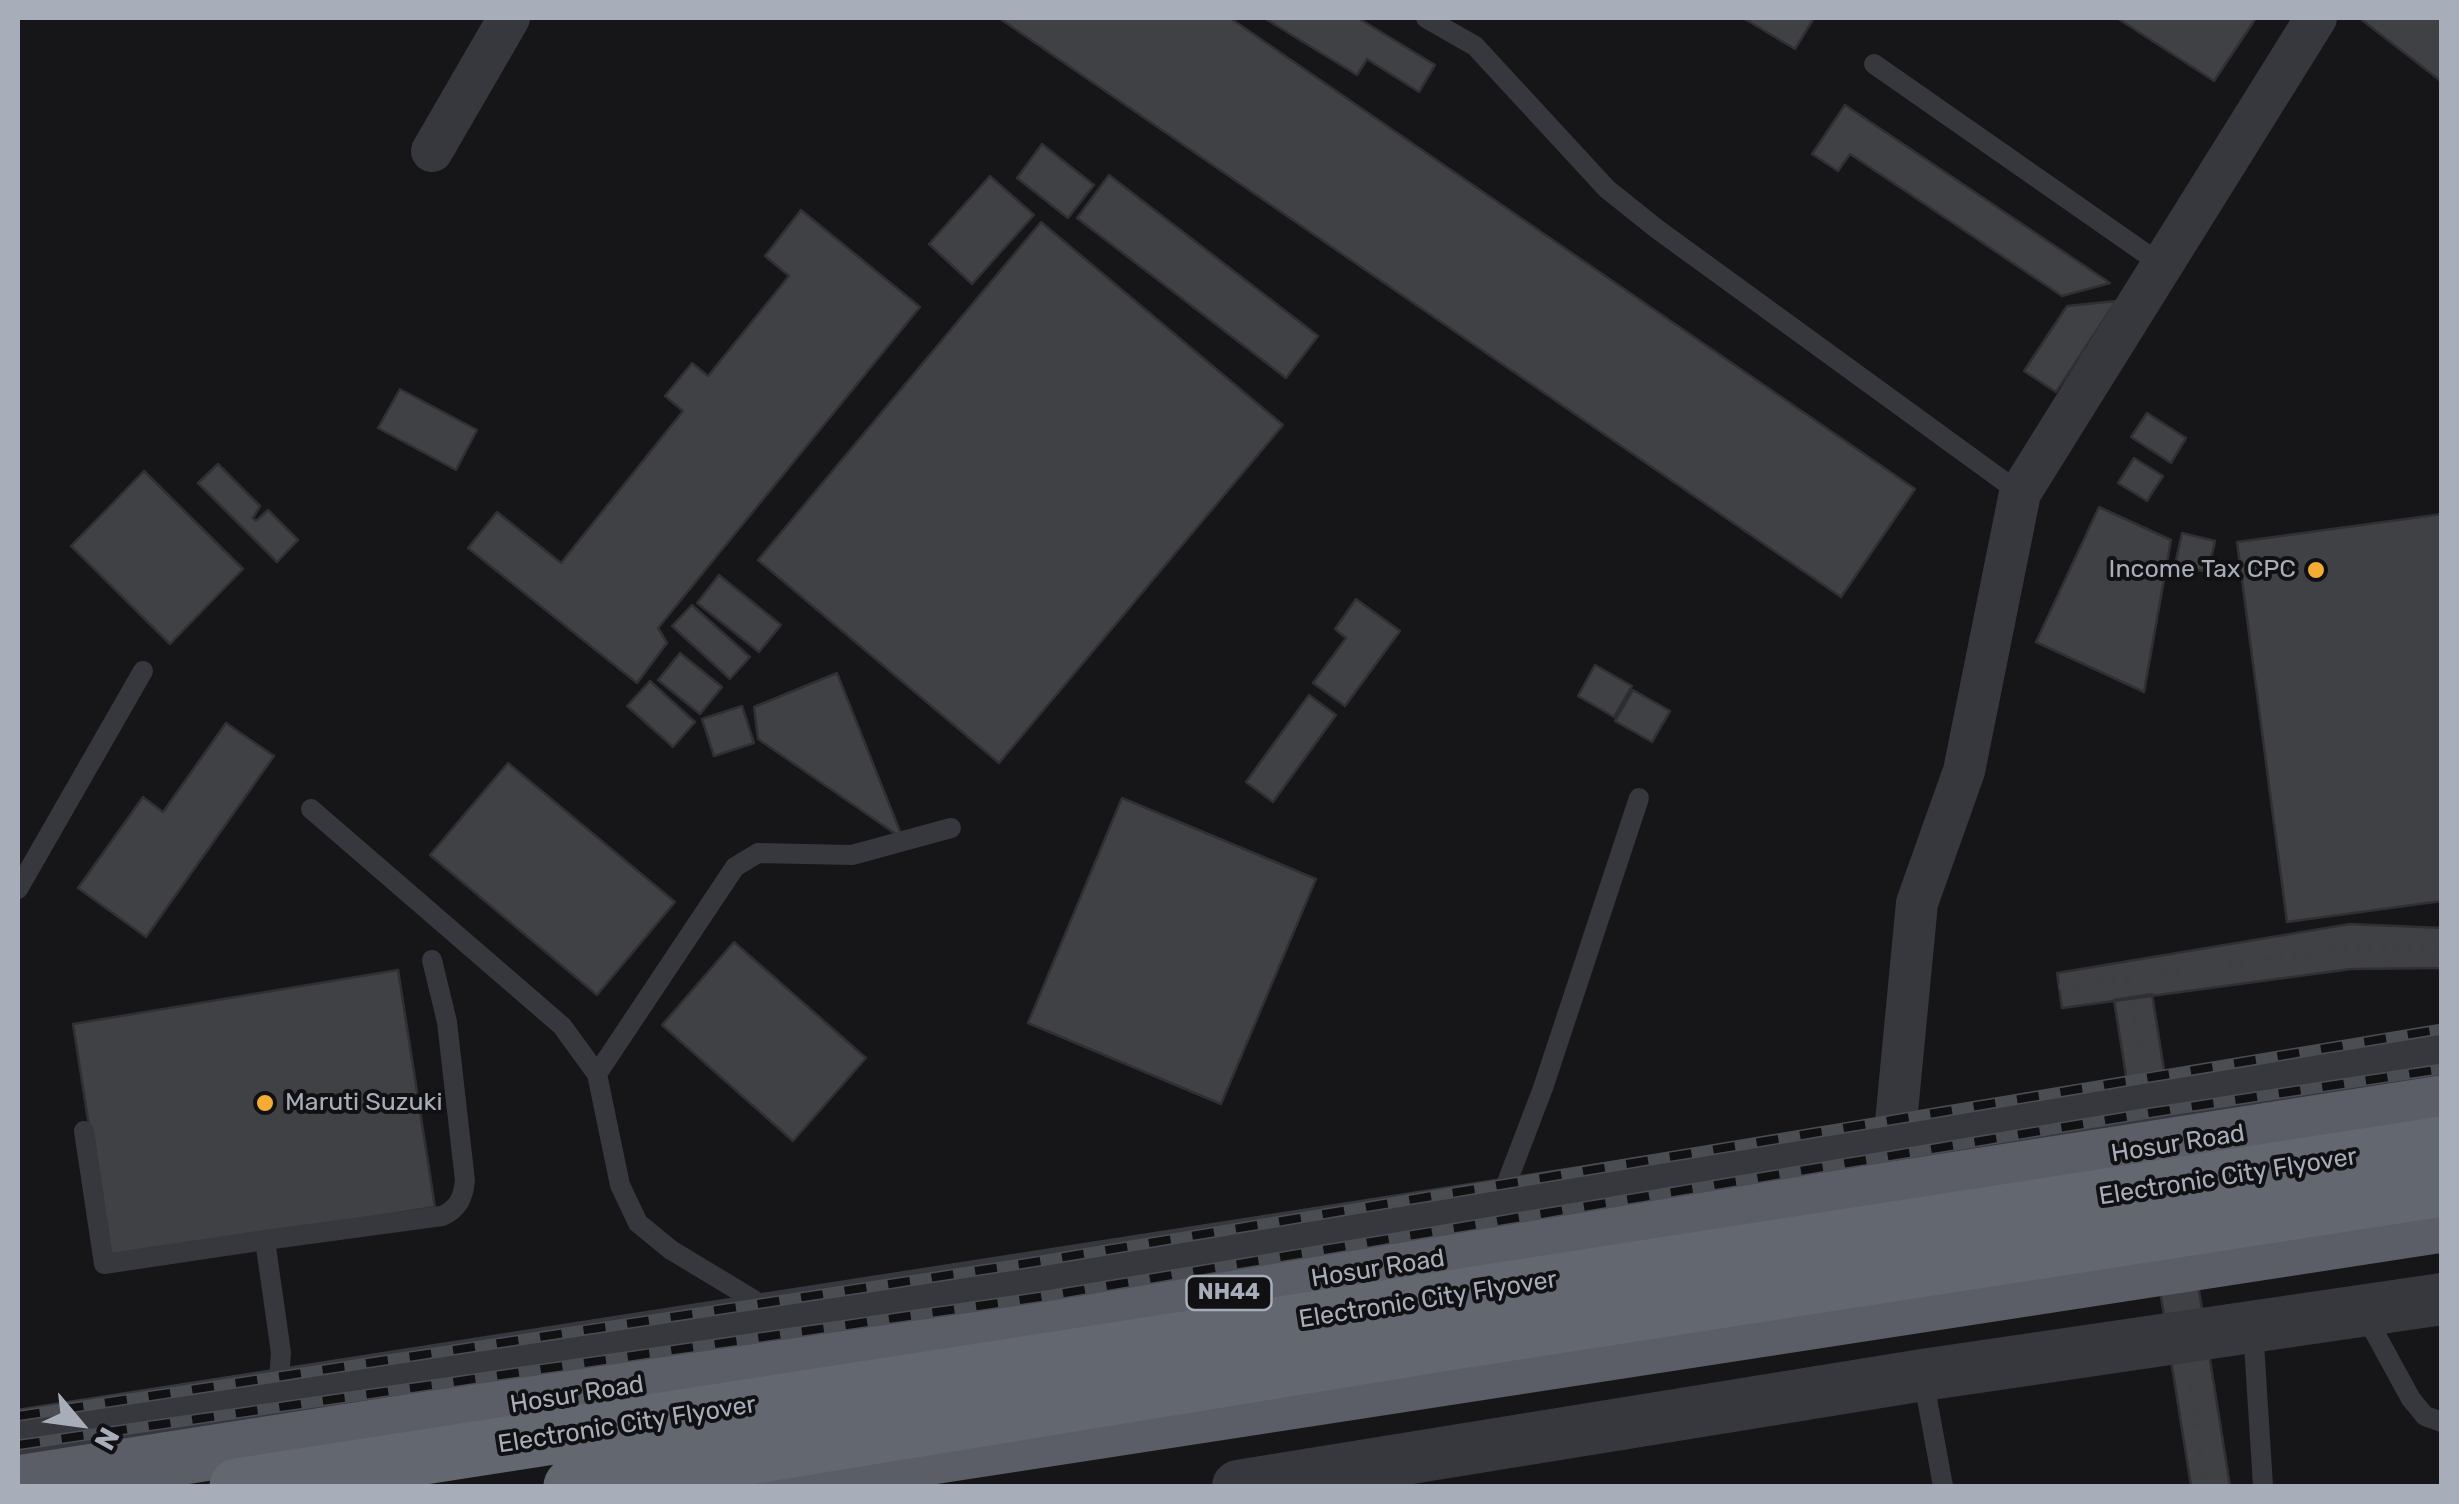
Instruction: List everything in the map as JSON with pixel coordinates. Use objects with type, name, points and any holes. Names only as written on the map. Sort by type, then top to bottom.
[{"type":"highway","name":"Hosur Road","points":[[18,1483],[2442,1104]]},
{"type":"highway","name":"Electronic City Flyover","points":[[237,1486],[2442,1144]]},
{"type":"highway","name":"Electronic City Flyover","points":[[571,1486],[1473,1339],[2442,1190]]},
{"type":"highway","points":[[742,1486],[2442,1225]]},
{"type":"street","points":[[432,152],[510,18]]},
{"type":"street","points":[[1894,1143],[1917,903],[1964,771],[2020,493],[2316,18]]},
{"type":"street","points":[[18,1434],[2442,1058]]},
{"type":"street","points":[[1238,1486],[1346,1478],[1923,1375],[2442,1298]]},
{"type":"lane","points":[[1426,18],[1475,46],[1608,190],[2020,493]]},
{"type":"lane","points":[[1874,64],[2162,265]]},
{"type":"lane","points":[[18,889],[143,671]]},
{"type":"lane","points":[[1499,1205],[1639,798]]},
{"type":"lane","points":[[311,809],[562,1026],[597,1074],[620,1185],[638,1224],[671,1250],[754,1300],[761,1319]]},
{"type":"lane","points":[[597,1074],[735,867],[746,858],[758,853],[852,856],[951,828]]},
{"type":"lane","points":[[84,1131],[104,1264],[442,1216],[452,1211],[464,1196],[463,1162],[447,1022],[432,960]]},
{"type":"lane","points":[[264,1240],[281,1354],[278,1394]]},
{"type":"lane","points":[[2363,1311],[2410,1400],[2425,1416],[2442,1422]]},
{"type":"lane","points":[[2252,1328],[2262,1486]]},
{"type":"lane","points":[[1923,1375],[1943,1486]]},
{"type":"path","points":[[2059,987],[2351,948],[2442,947]]},
{"type":"path","points":[[2200,1450],[2206,1486]]},
{"type":"building","points":[[999,18],[1230,18],[1915,489],[1841,597]]},
{"type":"building","points":[[1264,18],[1358,18],[1435,65],[1419,92],[1367,59],[1357,75]]},
{"type":"building","points":[[1743,18],[1814,18],[1795,49]]},
{"type":"building","points":[[2117,18],[2256,18],[2214,81]]},
{"type":"building","points":[[2442,18],[2442,82],[2362,20]]},
{"type":"building","points":[[1845,105],[2110,283],[2062,296],[1850,154],[1838,171],[1812,154]]},
{"type":"building","points":[[1042,144],[1094,185],[1068,218],[1017,178]]},
{"type":"building","points":[[1109,175],[1318,336],[1286,378],[1077,218]]},
{"type":"building","points":[[990,176],[1034,215],[972,284],[929,244]]},
{"type":"building","points":[[801,210],[920,307],[658,628],[667,643],[637,683],[468,548],[497,512],[561,563],[683,411],[665,396],[692,363],[708,376],[789,276],[765,256]]},
{"type":"building","points":[[1041,222],[1283,425],[999,763],[758,560]]},
{"type":"building","points":[[2116,301],[2056,392],[2024,371],[2067,306]]},
{"type":"building","points":[[400,389],[477,430],[456,470],[378,428]]},
{"type":"building","points":[[2147,413],[2186,438],[2171,463],[2131,437]]},
{"type":"building","points":[[2134,458],[2163,476],[2147,501],[2118,483]]},
{"type":"building","points":[[218,464],[260,506],[253,518],[256,521],[268,510],[298,540],[277,562],[198,483]]},
{"type":"building","points":[[144,471],[243,569],[170,644],[71,546]]},
{"type":"building","points":[[2099,507],[2171,540],[2144,692],[2036,642]]},
{"type":"building","points":[[2442,514],[2442,901],[2287,922],[2237,542]]},
{"type":"building","points":[[2182,533],[2215,541],[2208,572],[2175,565]]},
{"type":"building","points":[[719,575],[781,625],[759,652],[697,603]]},
{"type":"building","points":[[1356,599],[1400,631],[1345,706],[1313,683],[1346,638],[1335,629]]},
{"type":"building","points":[[692,605],[750,657],[730,679],[672,626]]},
{"type":"building","points":[[680,653],[722,687],[700,714],[658,680]]},
{"type":"building","points":[[1595,665],[1632,686],[1614,717],[1578,696]]},
{"type":"building","points":[[837,673],[903,839],[758,739],[754,707]]},
{"type":"building","points":[[650,681],[695,722],[673,747],[627,706]]},
{"type":"building","points":[[1633,690],[1670,711],[1652,742],[1615,721]]},
{"type":"building","points":[[1309,695],[1336,715],[1273,802],[1246,782]]},
{"type":"building","points":[[742,706],[754,743],[714,756],[702,719]]},
{"type":"building","points":[[226,723],[274,756],[146,937],[78,888],[143,797],[163,812]]},
{"type":"building","points":[[508,763],[675,902],[597,995],[430,855]]},
{"type":"building","points":[[1122,798],[1316,879],[1221,1104],[1028,1023]]},
{"type":"building","points":[[2350,924],[2442,928],[2442,968],[2351,969],[2062,1008],[2057,973]]},
{"type":"building","points":[[734,942],[866,1058],[793,1141],[662,1025]]},
{"type":"building","points":[[398,970],[435,1207],[110,1260],[73,1024]]},
{"type":"building","points":[[2152,994],[2230,1486],[2191,1486],[2114,1000]]},
{"type":"railway","points":[[18,1416],[1028,1263],[2442,1029]]},
{"type":"railway","points":[[18,1445],[1040,1297],[2149,1113],[2442,1069]]},
{"type":"place","name":"Income Tax CPC","points":[[2316,570]]},
{"type":"place","name":"Maruti Suzuki","points":[[265,1103]]}]
